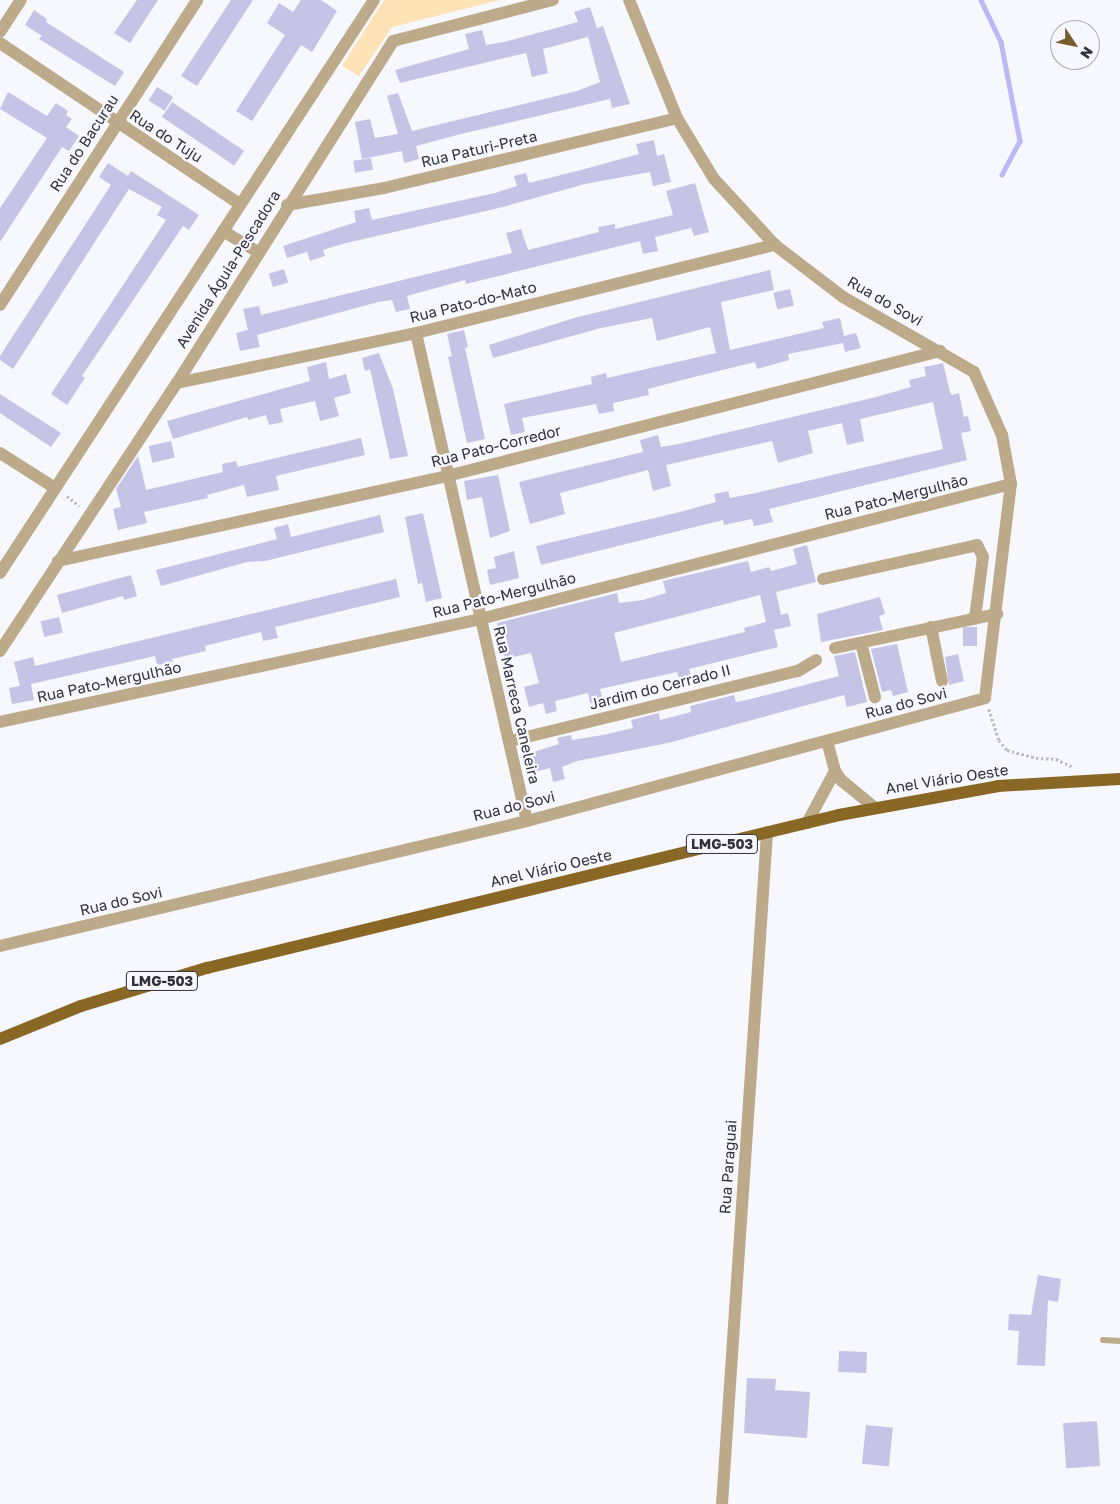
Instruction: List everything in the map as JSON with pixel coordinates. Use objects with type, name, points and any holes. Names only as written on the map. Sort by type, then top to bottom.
[{"type":"main road","name":"Anel Viário Oeste","points":[[0,1039],[82,1006],[207,968],[807,823],[875,808],[998,786],[1120,779]]},
{"type":"street","points":[[0,32],[21,0]]},
{"type":"street","name":"Rua do Bacurau","points":[[0,305],[197,0]]},
{"type":"street","name":"Avenida Águia-Pescadora","points":[[0,573],[374,0]]},
{"type":"street","name":"Avenida Águia-Pescadora","points":[[0,651],[177,383],[287,205],[393,41],[553,0]]},
{"type":"street","name":"Rua do Sovi","points":[[0,946],[527,820],[985,698],[997,614],[1011,484],[1002,435],[974,372],[843,296],[775,245],[714,179],[677,118],[628,0]]},
{"type":"street","name":"Rua do Tuju","points":[[0,43],[240,204]]},
{"type":"street","name":"Rua Paturi-Preta","points":[[287,205],[384,188],[677,118]]},
{"type":"street","points":[[223,231],[258,252]]},
{"type":"street","name":"Rua Pato-do-Mato","points":[[177,383],[416,333],[775,245]]},
{"type":"street","name":"Rua Marreca Caneleira","points":[[416,333],[447,476],[527,820]]},
{"type":"street","name":"Rua Pato-Corredor","points":[[58,561],[447,476],[940,351]]},
{"type":"street","points":[[0,453],[55,488]]},
{"type":"street","name":"Rua Pato-Mergulhão","points":[[0,722],[480,619],[1011,484]]},
{"type":"street","points":[[823,579],[977,545],[983,557],[975,618]]},
{"type":"street","points":[[836,648],[997,614]]},
{"type":"street","points":[[931,627],[942,681]]},
{"type":"street","points":[[861,643],[874,697]]},
{"type":"street","name":"Jardim do Cerrado II","points":[[510,741],[798,671],[816,660]]},
{"type":"street","points":[[827,741],[835,771],[875,808]]},
{"type":"street","points":[[807,823],[835,771]]},
{"type":"street","name":"Rua Paraguai","points":[[722,1504],[768,833]]},
{"type":"lane","points":[[1103,1340],[1120,1341]]},
{"type":"path","points":[[55,488],[90,513]]},
{"type":"path","points":[[985,698],[999,740],[1007,750],[1036,758],[1056,759],[1072,767],[1085,780]]},
{"type":"shaded area","points":[[384,0],[500,0],[392,27],[359,76],[342,66]]},
{"type":"building","points":[[137,0],[158,0],[130,43],[114,33]]},
{"type":"building","points":[[231,0],[253,0],[197,86],[181,76]]},
{"type":"building","points":[[301,0],[321,0],[337,11],[312,52],[301,45],[252,121],[236,111],[285,35],[267,23],[279,3],[293,12]]},
{"type":"building","points":[[590,7],[597,28],[603,26],[630,104],[612,108],[610,99],[457,135],[416,146],[419,159],[404,163],[402,151],[362,159],[355,122],[370,119],[375,138],[398,134],[387,96],[398,93],[412,131],[577,91],[600,82],[588,37],[543,49],[548,73],[532,77],[526,53],[400,83],[395,70],[469,49],[465,34],[482,30],[486,45],[504,42],[578,22],[574,12]]},
{"type":"building","points":[[34,10],[47,19],[46,22],[124,72],[115,86],[39,39],[42,36],[25,25]]},
{"type":"building","points":[[157,87],[173,97],[165,111],[149,101]]},
{"type":"building","points":[[8,92],[47,116],[56,103],[68,111],[66,115],[72,119],[66,127],[79,136],[69,151],[62,147],[0,242],[0,208],[47,138],[0,109]]},
{"type":"building","points":[[172,102],[244,151],[234,166],[162,117]]},
{"type":"building","points":[[654,140],[657,156],[664,154],[671,182],[653,186],[650,172],[585,184],[503,207],[342,244],[323,250],[325,256],[310,261],[307,252],[287,258],[283,246],[356,222],[354,211],[369,208],[372,220],[495,193],[517,186],[514,176],[526,173],[529,183],[581,170],[639,154],[636,144]]},
{"type":"building","points":[[371,158],[373,170],[355,173],[353,161]]},
{"type":"building","points":[[108,163],[128,176],[131,171],[199,215],[189,230],[183,226],[82,376],[85,378],[67,405],[51,394],[166,220],[157,215],[162,207],[129,189],[13,369],[0,360],[0,356],[111,185],[99,177]]},
{"type":"building","points":[[695,183],[709,232],[694,236],[691,228],[655,237],[658,251],[643,254],[640,241],[466,284],[465,280],[407,296],[410,309],[396,312],[392,300],[378,302],[257,335],[260,347],[240,351],[236,333],[248,330],[243,309],[259,306],[261,315],[512,253],[506,233],[521,229],[528,250],[599,232],[598,227],[615,224],[615,229],[673,215],[666,191]]},
{"type":"building","points":[[284,269],[288,282],[273,287],[269,274]]},
{"type":"building","points":[[770,270],[774,290],[721,302],[730,350],[824,328],[822,322],[840,318],[844,336],[856,333],[861,348],[845,352],[843,343],[788,354],[789,360],[757,369],[755,362],[682,380],[648,389],[649,395],[613,403],[614,411],[599,414],[596,404],[522,418],[525,432],[511,435],[504,404],[592,384],[591,377],[606,373],[607,378],[716,353],[710,327],[657,341],[652,318],[601,328],[493,358],[489,345],[574,318]]},
{"type":"building","points":[[790,289],[794,306],[777,309],[773,293]]},
{"type":"building","points":[[464,330],[468,347],[465,348],[485,439],[467,443],[448,357],[452,356],[447,334]]},
{"type":"building","points":[[379,353],[393,389],[408,456],[390,459],[370,369],[365,371],[362,358]]},
{"type":"building","points":[[326,362],[329,379],[346,374],[351,393],[334,398],[339,416],[320,421],[315,401],[280,409],[283,422],[269,425],[266,415],[248,420],[247,417],[173,439],[167,421],[310,381],[307,367]]},
{"type":"building","points":[[943,363],[950,392],[952,395],[959,393],[964,417],[968,416],[971,431],[961,433],[967,460],[769,509],[773,522],[754,526],[752,519],[724,525],[723,520],[541,565],[536,546],[716,502],[714,494],[728,491],[730,498],[756,493],[943,449],[933,402],[860,419],[864,441],[847,445],[842,423],[808,431],[813,453],[778,463],[772,441],[666,465],[671,486],[653,491],[648,470],[560,493],[565,514],[530,524],[519,482],[643,452],[640,440],[658,435],[661,447],[679,444],[876,397],[911,387],[909,380],[926,376],[924,367]]},
{"type":"building","points":[[0,394],[61,433],[51,447],[0,413]]},
{"type":"building","points":[[361,438],[365,455],[276,476],[279,490],[247,497],[244,485],[207,495],[208,498],[144,512],[147,523],[118,530],[113,509],[121,507],[116,489],[138,456],[146,490],[223,472],[222,464],[236,461],[238,467]]},
{"type":"building","points":[[171,441],[175,458],[152,463],[149,446]]},
{"type":"building","points":[[498,475],[510,531],[490,538],[482,497],[467,500],[464,481]]},
{"type":"building","points":[[423,513],[442,598],[426,602],[422,583],[418,584],[405,517]]},
{"type":"building","points":[[380,515],[384,532],[265,561],[247,562],[161,586],[156,570],[277,539],[274,528],[288,524],[291,537]]},
{"type":"building","points":[[807,545],[816,582],[776,592],[781,615],[788,613],[791,626],[774,630],[778,647],[689,669],[692,679],[680,683],[677,672],[600,689],[603,700],[590,703],[588,693],[555,701],[557,711],[546,714],[543,703],[529,707],[524,687],[539,683],[531,653],[505,659],[497,623],[617,593],[619,603],[643,600],[666,593],[663,581],[748,561],[751,572],[769,567],[771,571],[797,564],[793,549]],"holes":[[[760,595],[766,622],[744,628],[745,632],[621,662],[614,633]]]},
{"type":"building","points":[[514,551],[519,578],[490,585],[487,570],[496,568],[494,557]]},
{"type":"building","points":[[131,575],[137,596],[124,600],[123,596],[62,613],[57,595]]},
{"type":"building","points":[[396,579],[400,597],[275,627],[278,638],[263,641],[261,632],[205,646],[206,651],[172,659],[173,662],[157,665],[155,656],[31,684],[34,700],[12,704],[9,688],[20,686],[14,662],[33,657],[35,666]]},
{"type":"building","points":[[880,597],[885,614],[879,616],[883,630],[821,642],[817,614]]},
{"type":"building","points":[[59,617],[63,633],[44,637],[41,622]]},
{"type":"building","points":[[963,627],[977,627],[977,646],[963,646]]},
{"type":"building","points":[[897,644],[908,692],[893,696],[891,690],[882,692],[871,649]]},
{"type":"building","points":[[855,652],[867,702],[847,707],[844,695],[668,743],[577,761],[562,767],[565,779],[553,782],[550,768],[535,772],[530,753],[559,744],[557,738],[571,735],[572,740],[603,735],[633,728],[631,720],[659,713],[660,720],[691,712],[690,706],[734,695],[736,702],[839,676],[834,656]]},
{"type":"building","points":[[958,654],[964,681],[949,685],[945,657]]},
{"type":"building","points":[[1038,1275],[1061,1279],[1058,1302],[1048,1300],[1045,1366],[1017,1365],[1019,1331],[1008,1330],[1009,1314],[1031,1315]]},
{"type":"building","points":[[839,1351],[867,1352],[866,1373],[838,1372]]},
{"type":"building","points":[[747,1378],[776,1379],[775,1390],[810,1392],[807,1438],[744,1433]]},
{"type":"building","points":[[1097,1421],[1100,1466],[1066,1468],[1063,1423]]},
{"type":"building","points":[[866,1425],[893,1428],[889,1467],[862,1464]]},
{"type":"waterway","points":[[981,0],[1001,42],[1020,141],[1002,175]]}]
